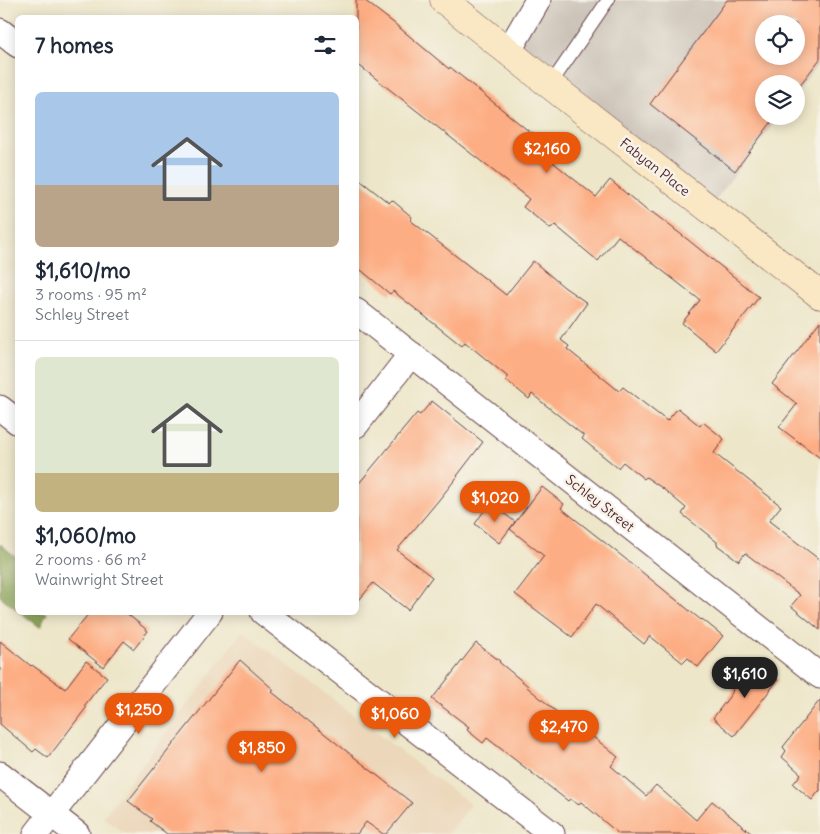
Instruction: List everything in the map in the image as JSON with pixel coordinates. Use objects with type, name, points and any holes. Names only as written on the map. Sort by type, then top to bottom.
[{"type":"street","name":"Fabyan Place","points":[[444,0],[820,295]]},
{"type":"street","points":[[508,52],[538,0]]},
{"type":"street","points":[[0,31],[15,43]]},
{"type":"street","name":"Schley Street","points":[[359,313],[820,676]]},
{"type":"street","points":[[359,421],[411,354]]},
{"type":"street","points":[[0,408],[15,420]]},
{"type":"street","points":[[36,834],[208,615]]},
{"type":"street","points":[[267,615],[552,834]]},
{"type":"street","points":[[0,774],[77,834]]},
{"type":"lane","points":[[550,85],[608,0]]},
{"type":"shaded area","points":[[531,0],[820,0],[820,65],[818,64],[805,82],[805,75],[755,75],[755,125],[772,125],[707,211],[507,41]]},
{"type":"shaded area","points":[[243,631],[471,805],[448,834],[125,834],[103,817]]},
{"type":"green space","points":[[0,544],[15,556],[15,608],[0,596]]},
{"type":"green space","points":[[24,615],[46,615],[40,627]]},
{"type":"building","points":[[356,0],[364,0],[449,69],[450,67],[531,133],[556,150],[549,159],[596,197],[610,180],[759,297],[716,351],[682,323],[700,300],[618,236],[598,261],[555,225],[551,229],[523,207],[529,199],[359,65],[359,15],[356,15]]},
{"type":"building","points":[[727,0],[820,0],[820,59],[805,78],[805,75],[755,75],[755,125],[769,125],[735,171],[650,104]]},
{"type":"building","points":[[359,179],[389,203],[392,200],[412,217],[410,220],[506,295],[533,261],[587,303],[561,340],[569,346],[567,349],[619,391],[623,387],[667,421],[678,408],[700,426],[703,422],[724,439],[714,453],[781,506],[769,521],[820,560],[820,630],[791,606],[800,595],[745,553],[739,561],[717,545],[717,542],[682,514],[686,508],[662,488],[646,477],[644,479],[623,462],[618,468],[582,439],[584,436],[532,394],[529,399],[506,380],[508,377],[465,342],[462,346],[393,291],[390,294],[359,268]]},
{"type":"building","points":[[820,321],[820,458],[779,427],[797,404],[772,384]]},
{"type":"building","points":[[432,401],[483,442],[458,476],[397,550],[432,577],[408,610],[373,583],[359,600],[359,483],[417,413],[420,415]]},
{"type":"building","points":[[542,487],[564,504],[561,508],[723,636],[698,667],[688,658],[683,663],[650,636],[644,644],[596,604],[572,637],[515,594],[544,556],[510,529]]},
{"type":"building","points":[[490,502],[515,522],[499,543],[475,524]]},
{"type":"building","points":[[88,615],[129,615],[148,631],[134,649],[124,641],[103,667],[68,639]]},
{"type":"building","points":[[0,641],[31,666],[65,689],[86,661],[107,677],[84,706],[86,708],[48,758],[36,749],[33,752],[0,724]]},
{"type":"building","points":[[476,643],[500,661],[564,718],[566,715],[618,757],[611,766],[646,796],[656,785],[696,820],[712,801],[752,834],[619,834],[581,802],[579,805],[570,799],[568,801],[487,738],[483,743],[467,730],[469,727],[432,699]]},
{"type":"building","points":[[240,660],[274,690],[272,692],[412,803],[386,834],[383,834],[366,822],[357,834],[167,834],[150,821],[152,819],[128,801]]},
{"type":"building","points":[[756,664],[778,680],[734,736],[713,718],[732,693],[733,688],[741,682]]},
{"type":"building","points":[[820,700],[820,791],[812,800],[793,784],[801,774],[782,757],[786,751],[783,747]]}]
